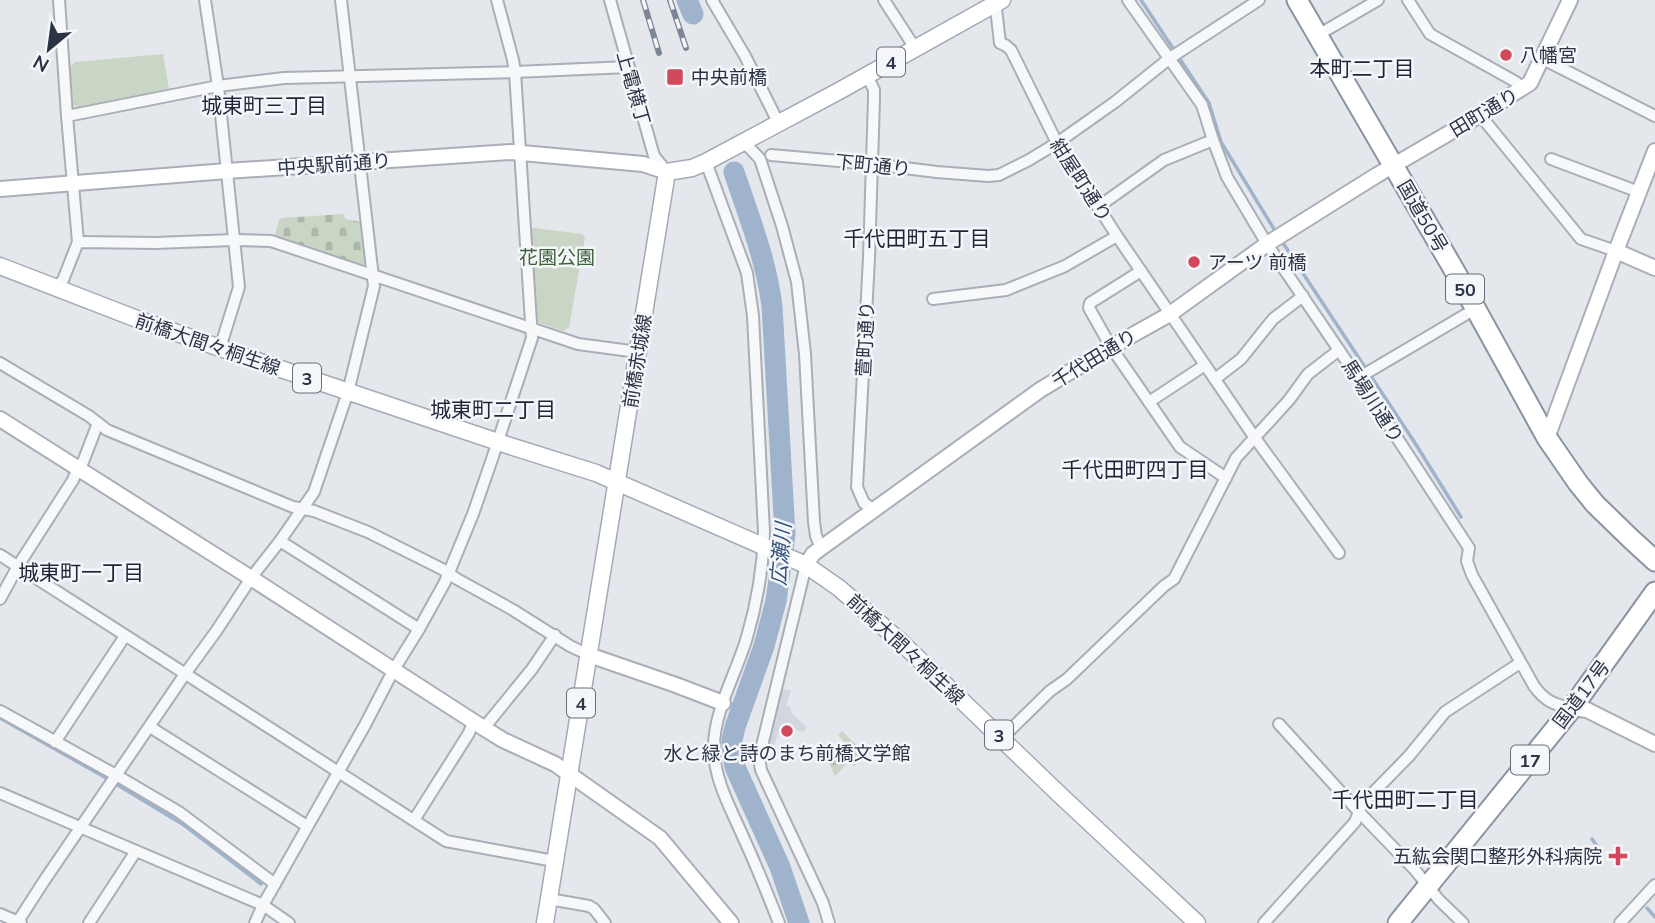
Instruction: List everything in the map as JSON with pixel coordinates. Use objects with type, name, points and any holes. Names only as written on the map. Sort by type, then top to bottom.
[{"type":"highway","name":"国道50号","points":[[1297,0],[1394,165],[1547,438],[1595,504],[1655,561]]},
{"type":"highway","name":"国道17号","points":[[1398,923],[1572,708],[1655,593]]},
{"type":"main road","name":"4","points":[[667,172],[692,168],[706,162],[998,1]]},
{"type":"main road","name":"前橋赤城線","points":[[545,923],[667,172]]},
{"type":"main road","name":"前橋大間々桐生線","points":[[0,266],[220,348],[596,473],[767,548]]},
{"type":"main road","name":"3","points":[[767,548],[798,561]]},
{"type":"main road","name":"前橋大間々桐生線","points":[[798,561],[839,587],[894,635],[1197,923]]},
{"type":"street","points":[[57,287],[78,242],[59,0]]},
{"type":"street","points":[[205,0],[218,86],[239,286],[220,348]]},
{"type":"street","points":[[0,914],[18,923],[185,674],[314,492],[348,392],[374,286],[341,0]]},
{"type":"street","points":[[255,923],[449,573],[473,514],[532,338],[515,72],[497,0]]},
{"type":"street","name":"上電横丁","points":[[610,0],[654,156],[667,172]]},
{"type":"street","points":[[712,0],[746,56],[779,124]]},
{"type":"street","points":[[884,0],[915,48]]},
{"type":"street","name":"馬場川通り","points":[[1128,0],[1202,105],[1227,177],[1267,244],[1339,350],[1364,375],[1469,548],[1468,561],[1472,575],[1534,686],[1554,704],[1572,708]]},
{"type":"street","points":[[1057,144],[1170,58],[1259,0]]},
{"type":"street","points":[[1318,35],[1378,0]]},
{"type":"street","points":[[1408,0],[1430,34],[1516,82],[1521,90]]},
{"type":"street","name":"田町通り","points":[[1394,165],[1530,83],[1570,0]]},
{"type":"street","name":"紺屋町通り","points":[[998,1],[1000,43],[1011,50],[1057,144],[1255,438],[1339,553]]},
{"type":"street","points":[[1543,59],[1655,117]]},
{"type":"street","points":[[67,116],[218,86],[284,78],[628,67]]},
{"type":"street","name":"萱町通り","points":[[867,75],[874,90],[874,99],[857,487],[864,503],[873,509]]},
{"type":"street","points":[[1480,115],[1581,239],[1655,268]]},
{"type":"street","points":[[761,133],[771,155],[765,157],[761,164]]},
{"type":"street","points":[[1098,207],[1164,160],[1213,140]]},
{"type":"street","points":[[744,142],[757,154],[761,164],[797,282],[805,354],[814,522],[821,548]]},
{"type":"street","name":"下町通り","points":[[771,155],[988,176],[1007,173],[1057,144]]},
{"type":"street","points":[[1547,438],[1655,151]]},
{"type":"street","name":"中央駅前通り","points":[[0,189],[520,152],[643,164],[667,172]]},
{"type":"street","points":[[1551,159],[1639,192]]},
{"type":"street","points":[[706,162],[747,273],[750,290],[767,548],[747,636],[723,703],[714,749],[723,792],[779,923]]},
{"type":"street","name":"千代田通り","points":[[798,561],[813,554],[1040,390],[1170,314],[1267,244],[1394,165]]},
{"type":"street","points":[[933,299],[1006,289],[1065,265],[1117,236]]},
{"type":"street","points":[[78,242],[271,241],[578,344],[638,352]]},
{"type":"street","points":[[1140,271],[1090,303],[1089,308],[1111,347],[1180,447],[1226,478]]},
{"type":"street","points":[[1215,379],[1241,359],[1273,319],[1303,296]]},
{"type":"street","points":[[1364,375],[1475,309]]},
{"type":"street","points":[[1002,738],[1174,579],[1236,458],[1289,400],[1308,374],[1339,350]]},
{"type":"street","points":[[0,363],[107,429],[293,507],[314,511],[368,532],[449,573],[570,646],[723,703]]},
{"type":"street","points":[[1149,402],[1205,365]]},
{"type":"street","points":[[0,419],[478,725],[555,764],[660,838],[731,923]]},
{"type":"street","points":[[0,599],[73,480],[98,423]]},
{"type":"street","points":[[280,541],[419,629]]},
{"type":"street","points":[[0,555],[451,844],[554,861]]},
{"type":"street","points":[[798,561],[759,758],[761,770],[829,923]]},
{"type":"street","points":[[414,820],[469,733],[478,725],[488,723],[532,669],[555,635]]},
{"type":"street","points":[[55,742],[125,636]]},
{"type":"street","points":[[1264,923],[1355,822],[1358,811],[1370,795],[1409,756],[1445,712],[1521,663]]},
{"type":"street","points":[[1572,708],[1587,709],[1655,744]]},
{"type":"street","points":[[0,711],[55,742],[112,781],[178,812],[275,884]]},
{"type":"street","points":[[1279,724],[1463,923]]},
{"type":"street","points":[[149,727],[307,827]]},
{"type":"street","points":[[0,793],[263,905],[289,923]]},
{"type":"street","points":[[89,923],[136,851]]},
{"type":"street","points":[[1620,923],[1655,885]]},
{"type":"street","points":[[549,899],[589,906],[605,923]]},
{"type":"shaded area","points":[[782,688],[791,691],[786,705],[791,707],[791,713],[806,726],[804,732],[781,725],[772,752],[763,749]]},
{"type":"green space","points":[[163,54],[169,89],[79,108],[73,105],[70,67],[75,62]]},
{"type":"green space","points":[[344,214],[345,219],[361,222],[366,263],[361,266],[277,238],[275,235],[282,218]]},
{"type":"green space","name":"花園公園","points":[[534,228],[582,234],[585,238],[569,327],[564,331],[537,320],[530,232]]},
{"type":"green space","points":[[842,731],[864,753],[855,766],[849,762],[835,776],[829,763],[847,745],[838,735]]},
{"type":"waterway","name":"広瀬川","points":[[687,0],[693,14]]},
{"type":"waterway","points":[[1141,0],[1209,103],[1221,142],[1277,234]]},
{"type":"waterway","name":"広瀬川","points":[[734,172],[761,255],[772,306],[785,534],[776,601],[764,646],[735,727],[732,749],[735,767],[780,867],[799,923]]},
{"type":"waterway","points":[[1281,240],[1461,517]]},
{"type":"waterway","points":[[0,718],[184,825],[261,884]]},
{"type":"waterway","points":[[1592,839],[1597,846]]},
{"type":"waterway","points":[[1647,908],[1655,917]]},
{"type":"railway","points":[[643,0],[659,53]]},
{"type":"railway","points":[[670,0],[686,48]]},
{"type":"place","name":"八幡宮","points":[[1506,55]]},
{"type":"place","name":"中央前橋","points":[[675,77]]},
{"type":"place","name":"アーツ 前橋","points":[[1194,262]]},
{"type":"place","name":"水と緑と詩のまち前橋文学館","points":[[787,731]]},
{"type":"place","name":"五紘会関口整形外科病院","points":[[1618,856]]},
{"type":"district","name":"本町二丁目","points":[[1362,68]]},
{"type":"district","name":"城東町三丁目","points":[[264,105]]},
{"type":"district","name":"千代田町五丁目","points":[[917,238]]},
{"type":"district","name":"城東町二丁目","points":[[493,409]]},
{"type":"district","name":"千代田町四丁目","points":[[1135,469]]},
{"type":"district","name":"城東町一丁目","points":[[81,572]]},
{"type":"district","name":"千代田町二丁目","points":[[1405,799]]}]
